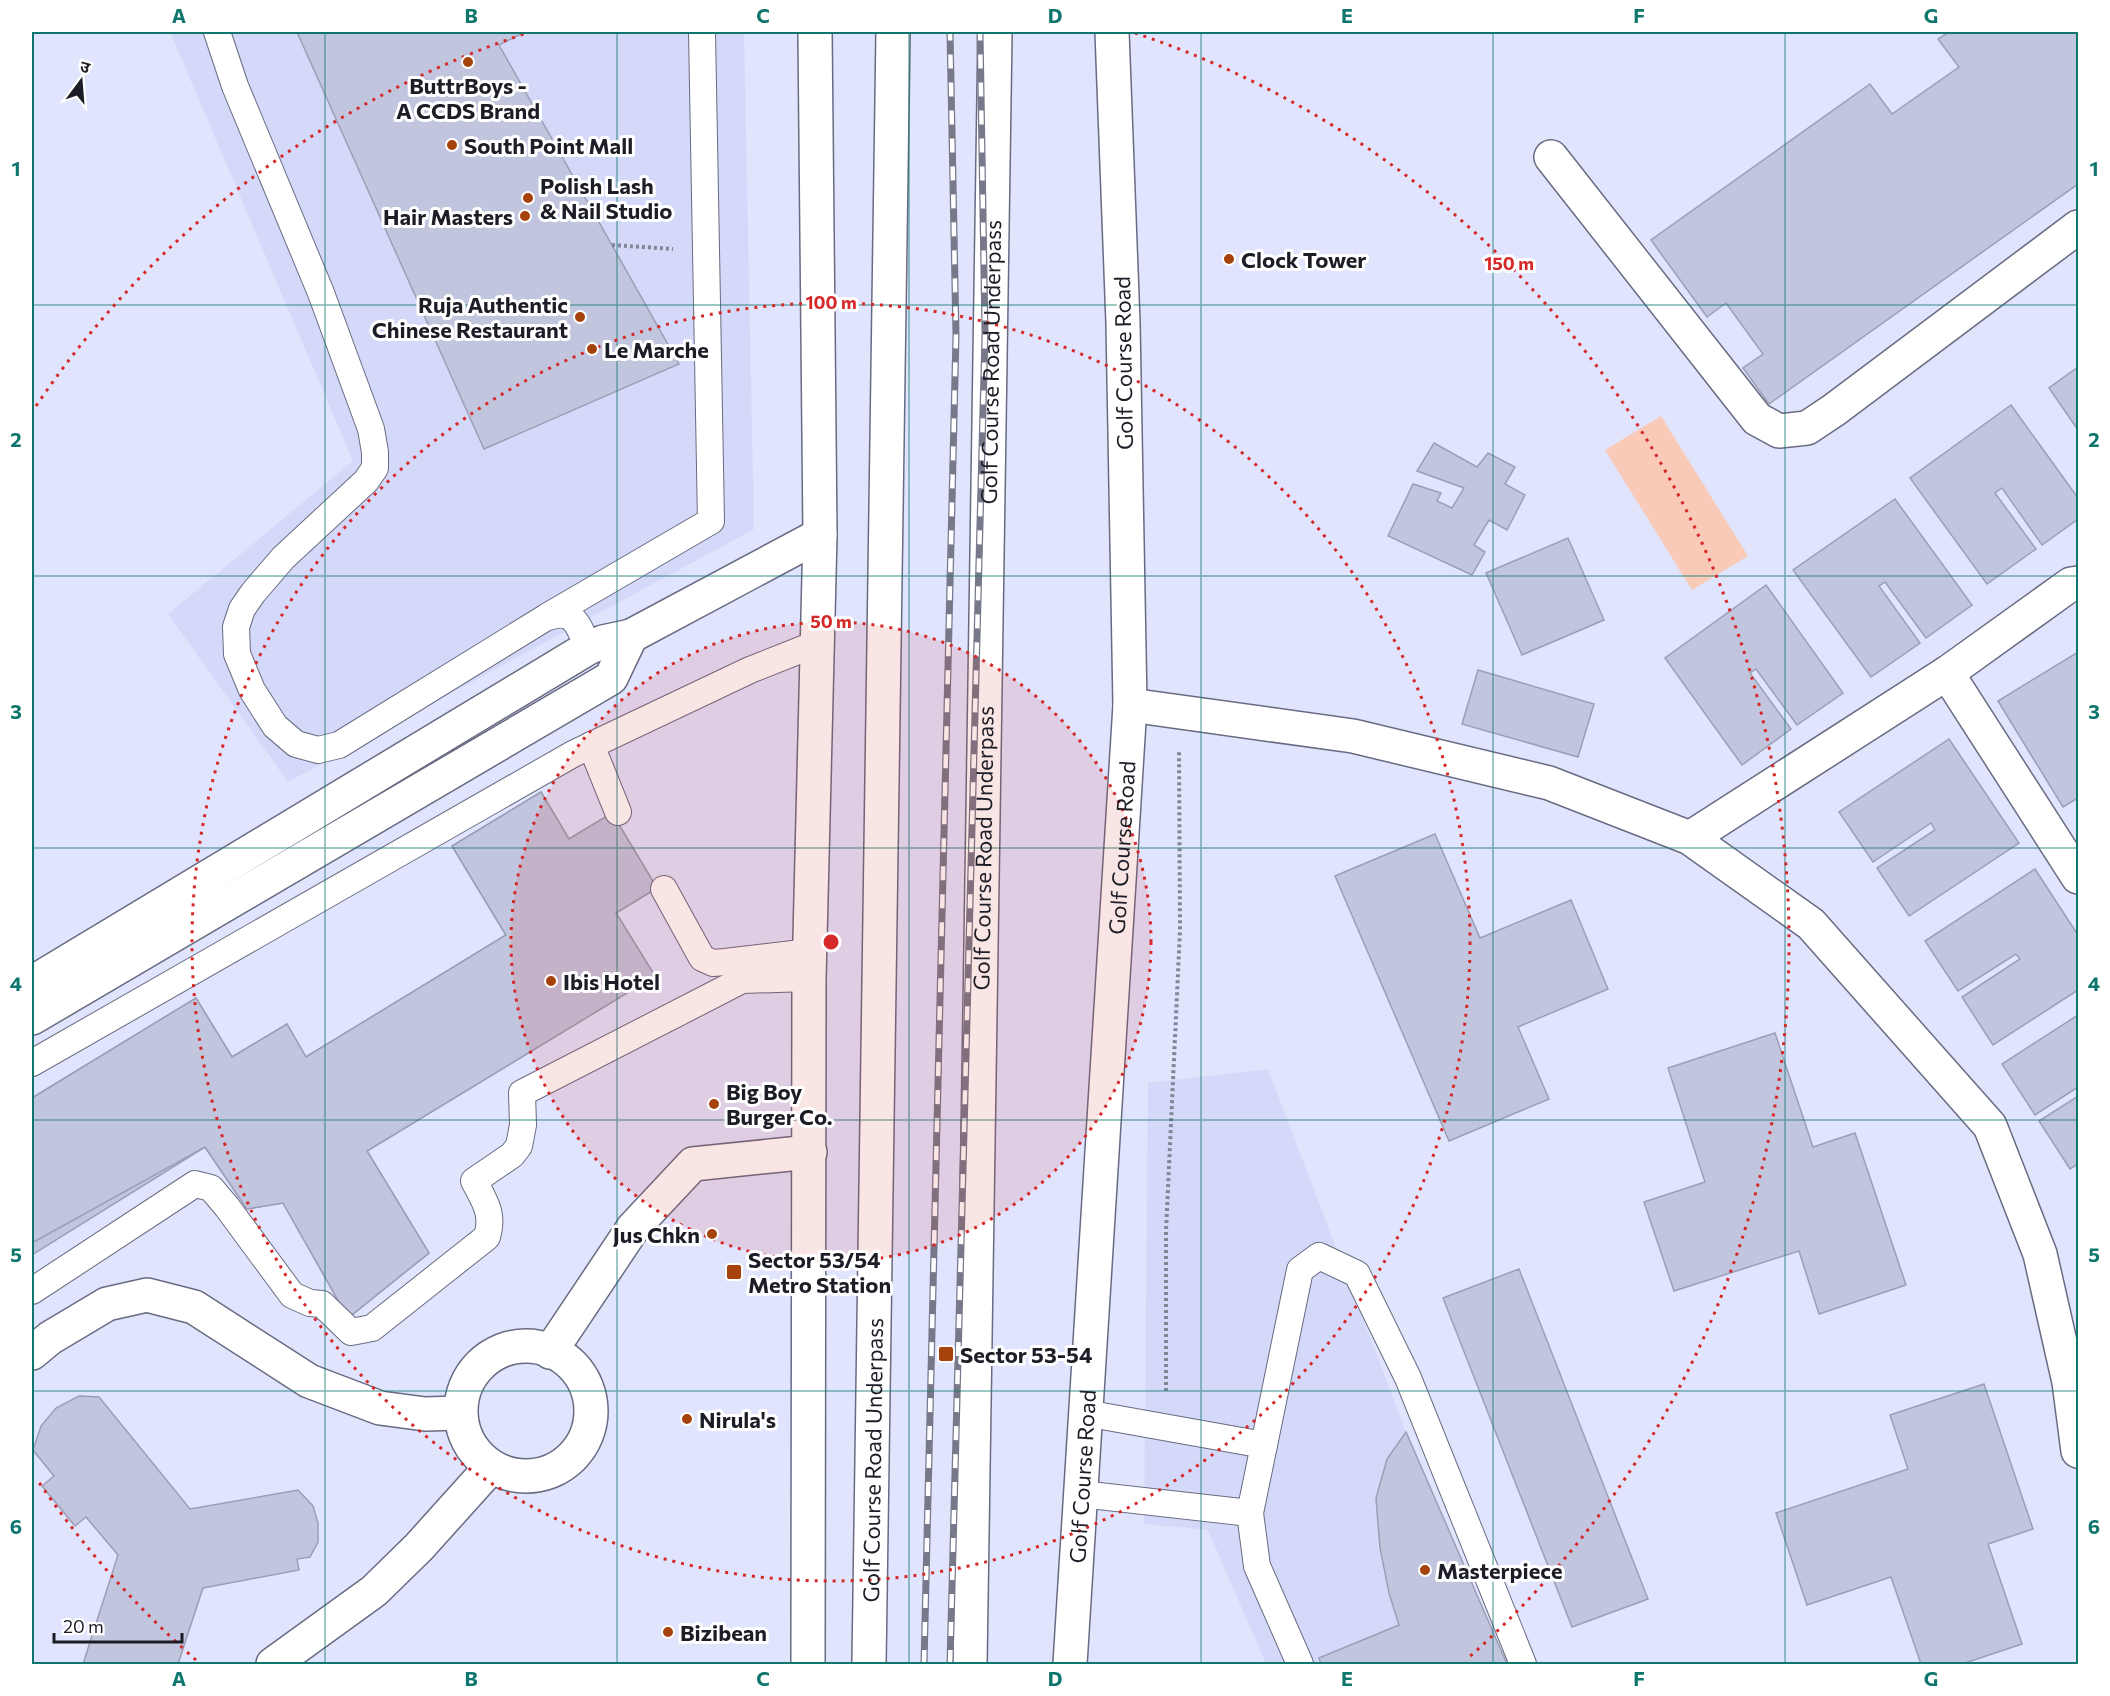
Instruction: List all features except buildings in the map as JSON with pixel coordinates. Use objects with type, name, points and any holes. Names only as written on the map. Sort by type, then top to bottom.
[{"type":"street","points":[[808,1665],[810,965],[820,535],[815,32]]},
{"type":"street","name":"Golf Course Road Underpass","points":[[869,1665],[893,32]]},
{"type":"street","name":"Golf Course Road Underpass","points":[[970,1665],[995,32]]},
{"type":"street","name":"Golf Course Road","points":[[1070,1665],[1130,705],[1123,323],[1112,32]]},
{"type":"street","points":[[1551,157],[1757,419],[1779,431],[1807,428],[1825,416],[2079,227]]},
{"type":"street","points":[[32,983],[588,648],[631,636],[820,535]]},
{"type":"street","points":[[1690,838],[1947,673],[2071,584],[2079,583]]},
{"type":"street","points":[[32,1018],[611,678],[631,636]]},
{"type":"street","points":[[1947,673],[2079,877]]},
{"type":"street","points":[[1130,705],[1353,736],[1550,783],[1690,838],[1811,924],[1990,1126],[2040,1254],[2074,1379],[2079,1451]]},
{"type":"street","points":[[550,1352],[633,1228],[693,1164],[810,1152]]},
{"type":"street","points":[[32,1353],[50,1338],[107,1304],[147,1295],[194,1307],[309,1382],[380,1408],[425,1414],[460,1413]]},
{"type":"street","points":[[528,1345],[568,1360],[583,1377],[591,1397],[591,1419],[585,1440],[573,1458],[555,1470],[533,1477],[512,1475],[491,1467],[474,1453],[464,1434],[460,1413],[463,1392],[472,1372],[488,1357],[507,1348],[528,1345]]},
{"type":"street","points":[[273,1665],[374,1591],[419,1547],[491,1467]]},
{"type":"lane","points":[[217,32],[235,86],[321,293],[347,362],[371,429],[375,452],[375,468],[366,481],[283,558],[242,609],[236,627],[237,654],[252,690],[275,726],[296,744],[318,750],[339,745],[545,618],[711,521],[702,32]]},
{"type":"lane","points":[[545,618],[558,613],[567,614],[577,621],[588,648]]},
{"type":"lane","points":[[32,1063],[562,759],[750,670],[818,643]]},
{"type":"lane","points":[[591,746],[618,812]]},
{"type":"lane","points":[[664,889],[702,958],[713,963],[810,965]]},
{"type":"lane","points":[[32,1291],[195,1184],[211,1188],[292,1295],[310,1303],[322,1304],[351,1332],[372,1328],[487,1238],[491,1224],[488,1205],[474,1181],[512,1155],[519,1146],[523,1125],[522,1094],[742,980],[810,965]]},
{"type":"lane","points":[[1300,1665],[1257,1566],[1250,1513],[1300,1270],[1320,1256],[1357,1274],[1362,1284],[1408,1378],[1523,1665]]},
{"type":"lane","points":[[1085,1413],[1264,1445]]},
{"type":"lane","points":[[1081,1494],[1250,1513]]},
{"type":"path","points":[[612,245],[706,251]]},
{"type":"path","points":[[1166,1428],[1166,1231],[1180,930],[1179,711]]},
{"type":"shaded area","name":"South Point Mall","points":[[170,32],[744,32],[754,529],[288,782],[168,614],[353,461]]},
{"type":"shaded area","points":[[1661,416],[1748,556],[1692,590],[1605,450]]},
{"type":"shaded area","name":"Masterpiece","points":[[1268,1069],[1406,1432],[1507,1664],[1266,1664],[1208,1530],[1144,1524],[1148,1083]]},
{"type":"railway","points":[[924,1664],[956,335],[950,32]]},
{"type":"railway","points":[[950,1664],[985,334],[980,32]]},
{"type":"place","name":"ButtrBoys - A CCDS Brand","points":[[468,62]]},
{"type":"place","name":"South Point Mall","points":[[452,145]]},
{"type":"place","name":"Polish Lash & Nail Studio","points":[[528,198]]},
{"type":"place","name":"Hair Masters","points":[[525,216]]},
{"type":"place","name":"Clock Tower","points":[[1229,259]]},
{"type":"place","name":"Ruja Authentic Chinese Restaurant","points":[[580,317]]},
{"type":"place","name":"Le Marche","points":[[592,349]]},
{"type":"place","name":"Ibis Hotel","points":[[551,981]]},
{"type":"place","name":"Big Boy Burger Co.","points":[[714,1104]]},
{"type":"place","name":"Jus Chkn","points":[[712,1234]]},
{"type":"place","name":"Sector 53/54 Metro Station","points":[[734,1272]]},
{"type":"place","name":"Sector 53-54","points":[[946,1354]]},
{"type":"place","name":"Nirula's","points":[[687,1419]]},
{"type":"place","name":"Masterpiece","points":[[1425,1570]]},
{"type":"place","name":"Bizibean","points":[[668,1632]]}]
